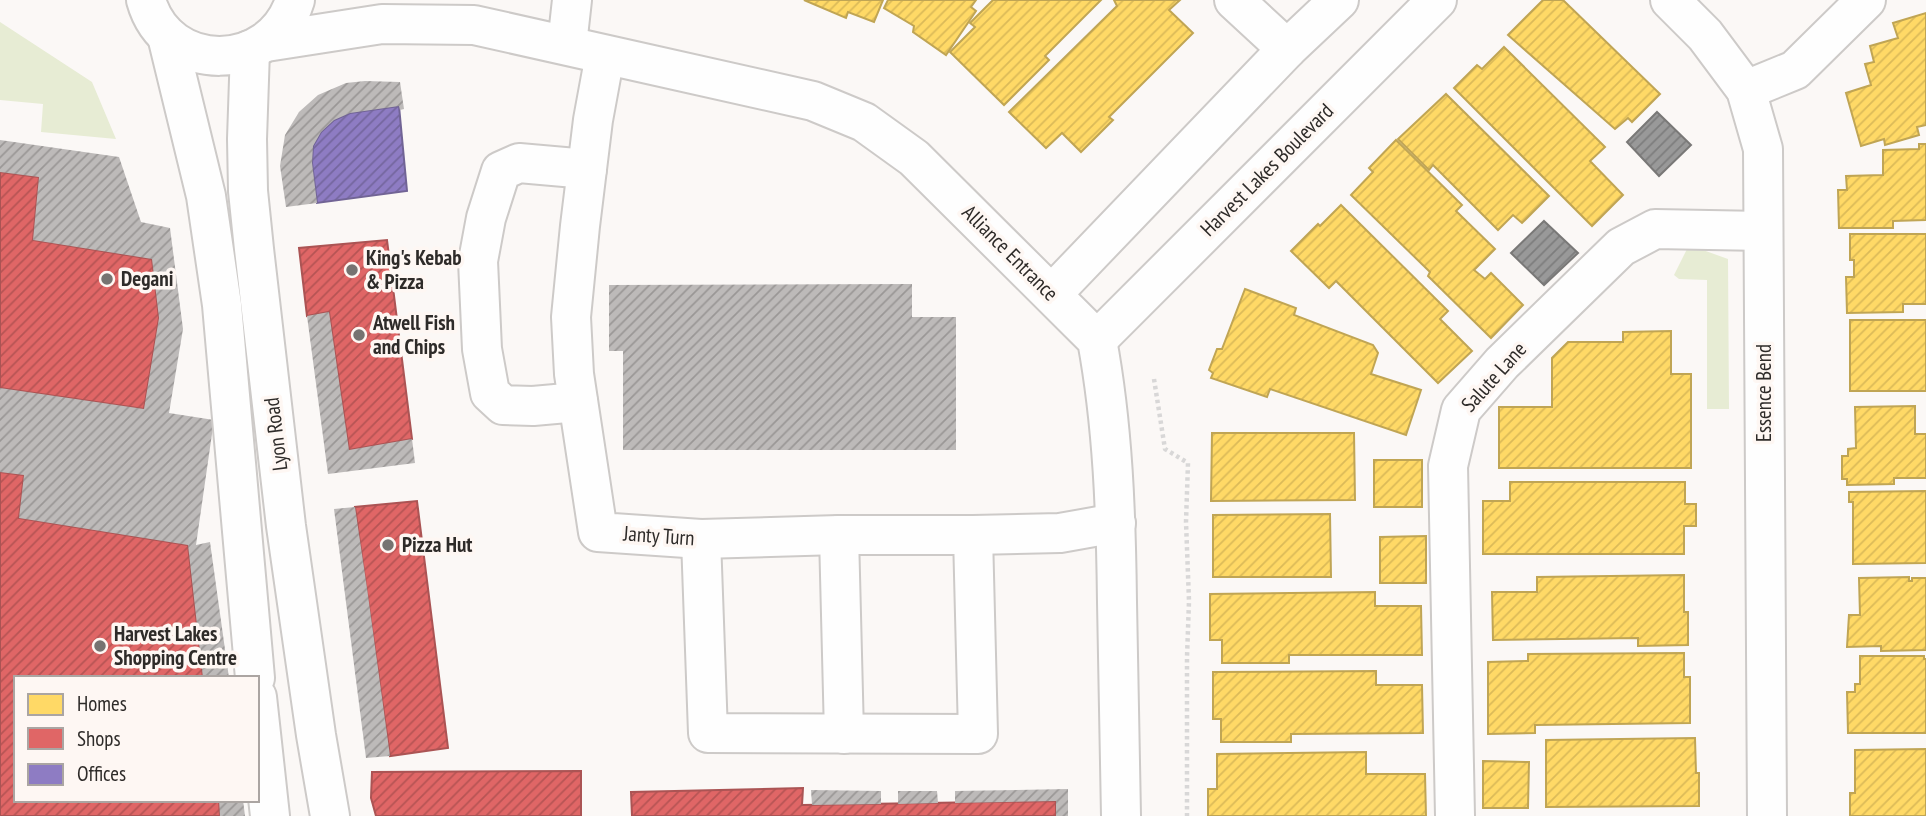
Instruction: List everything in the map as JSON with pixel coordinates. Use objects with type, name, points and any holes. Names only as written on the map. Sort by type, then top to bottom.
[{"type":"street","points":[[258,46],[283,24],[295,0]]},
{"type":"street","name":"Alliance Entrance","points":[[419,0],[474,25]]},
{"type":"street","points":[[567,45],[572,0]]},
{"type":"street","points":[[1234,0],[1287,49]]},
{"type":"street","points":[[1052,294],[1287,49],[1339,0]]},
{"type":"street","name":"Harvest Lakes Boulevard","points":[[1097,340],[1437,0]]},
{"type":"street","name":"Essence Bend","points":[[1670,0],[1705,35],[1746,90],[1763,149],[1767,816]]},
{"type":"street","points":[[1746,90],[1795,70],[1866,0]]},
{"type":"street","name":"Alliance Entrance","points":[[146,12],[186,49],[206,56],[228,57],[258,46],[382,24],[474,25],[813,101],[864,122],[915,158],[1097,340]]},
{"type":"street","name":"Lyon Road","points":[[146,12],[206,196],[222,305],[255,676]]},
{"type":"street","name":"Lyon Road","points":[[258,46],[247,139],[248,191],[286,526],[330,816]]},
{"type":"street","name":"Janty Turn","points":[[605,55],[593,120],[571,317],[574,373],[598,533],[701,538],[972,535],[1060,533],[1116,523]]},
{"type":"street","points":[[578,402],[533,406],[503,405],[490,393],[482,349],[478,261],[486,218],[501,170],[519,163],[587,169]]},
{"type":"street","name":"Salute Lane","points":[[1455,816],[1448,466],[1461,410],[1502,363],[1621,247],[1654,229],[1763,231]]},
{"type":"street","points":[[1097,340],[1109,418],[1116,523],[1121,816]]},
{"type":"street","points":[[839,535],[844,734]]},
{"type":"street","points":[[701,538],[708,733],[978,734],[972,535]]},
{"type":"street","points":[[259,715],[270,816]]},
{"type":"path","points":[[1151,368],[1165,449],[1188,463],[1187,816]]},
{"type":"green space","points":[[0,22],[92,82],[116,139],[41,132],[43,104],[0,100]]},
{"type":"green space","points":[[1689,245],[1728,259],[1729,409],[1707,409],[1707,280],[1679,279],[1674,275]]},
{"type":"building: Homes","points":[[804,0],[883,0],[874,22],[848,12],[846,18]]},
{"type":"building: Homes","points":[[888,0],[976,0],[971,7],[976,11],[946,55],[913,32],[914,26],[884,8]]},
{"type":"building: Homes","points":[[993,0],[1101,0],[1045,56],[1049,60],[1004,105],[950,52],[975,27],[970,23]]},
{"type":"building: Homes","points":[[1114,0],[1180,0],[1169,10],[1193,33],[1109,117],[1113,120],[1081,152],[1062,133],[1046,148],[1009,112],[1117,6]]},
{"type":"building: Homes","points":[[1543,0],[1563,0],[1660,94],[1632,122],[1628,118],[1615,129],[1508,35]]},
{"type":"building: Homes","points":[[1926,13],[1926,125],[1917,127],[1919,135],[1885,145],[1884,139],[1861,146],[1846,93],[1871,85],[1865,64],[1874,62],[1870,46],[1898,38],[1893,23]]},
{"type":"building: Homes","points":[[1504,47],[1605,147],[1590,161],[1623,195],[1592,226],[1454,88],[1477,65],[1482,69]]},
{"type":"building: Homes","points":[[1446,94],[1549,196],[1522,223],[1513,215],[1498,230],[1433,165],[1429,170],[1398,139]]},
{"type":"building: Homes","points":[[1396,140],[1462,205],[1456,211],[1495,249],[1474,270],[1485,279],[1491,273],[1523,305],[1491,338],[1428,276],[1430,272],[1351,195],[1373,172],[1369,168]]},
{"type":"building: Homes","points":[[1919,144],[1926,144],[1926,220],[1893,221],[1893,228],[1839,228],[1838,190],[1847,190],[1846,176],[1883,175],[1883,150],[1919,149]]},
{"type":"building: Homes","points":[[1341,205],[1448,311],[1440,319],[1472,351],[1438,383],[1336,281],[1329,288],[1291,251]]},
{"type":"building: Homes","points":[[1850,234],[1926,234],[1926,304],[1903,304],[1903,312],[1847,313],[1846,277],[1854,277],[1854,260],[1850,260]]},
{"type":"building: Homes","points":[[1245,289],[1296,308],[1294,315],[1373,345],[1378,353],[1371,374],[1421,390],[1406,435],[1270,389],[1267,397],[1211,378],[1213,373],[1209,370],[1217,349],[1222,349]]},
{"type":"building: Homes","points":[[1850,320],[1926,320],[1926,391],[1850,391]]},
{"type":"building: Homes","points":[[1671,331],[1671,374],[1691,374],[1691,468],[1499,468],[1499,407],[1552,407],[1552,358],[1568,342],[1623,342],[1623,332]]},
{"type":"building: Homes","points":[[1915,406],[1915,434],[1926,434],[1926,478],[1894,478],[1894,484],[1847,485],[1847,479],[1842,479],[1842,456],[1848,456],[1848,449],[1856,448],[1855,407]]},
{"type":"building: Homes","points":[[1212,433],[1354,433],[1355,500],[1211,501]]},
{"type":"building: Homes","points":[[1374,460],[1422,460],[1422,507],[1374,507]]},
{"type":"building: Homes","points":[[1510,482],[1685,482],[1685,504],[1696,504],[1696,526],[1684,526],[1684,554],[1483,554],[1483,501],[1510,501]]},
{"type":"building: Homes","points":[[1926,491],[1926,563],[1853,564],[1853,502],[1849,502],[1849,492]]},
{"type":"building: Homes","points":[[1330,514],[1331,577],[1213,577],[1213,515]]},
{"type":"building: Homes","points":[[1426,536],[1426,583],[1380,583],[1380,537]]},
{"type":"building: Homes","points":[[1684,575],[1684,612],[1688,612],[1688,645],[1638,646],[1638,638],[1493,640],[1492,592],[1537,592],[1537,577]]},
{"type":"building: Homes","points":[[1909,577],[1909,581],[1912,581],[1912,578],[1926,578],[1926,650],[1881,651],[1881,646],[1847,647],[1849,615],[1860,615],[1859,578]]},
{"type":"building: Homes","points":[[1375,592],[1375,606],[1421,606],[1422,655],[1289,655],[1289,663],[1222,663],[1222,640],[1210,640],[1210,594]]},
{"type":"building: Homes","points":[[1684,653],[1684,677],[1690,677],[1690,723],[1535,725],[1535,733],[1488,734],[1488,662],[1528,661],[1528,654]]},
{"type":"building: Homes","points":[[1860,656],[1924,656],[1926,733],[1848,733],[1847,692],[1855,692],[1855,684],[1860,684]]},
{"type":"building: Homes","points":[[1376,671],[1376,685],[1422,685],[1423,733],[1291,734],[1291,742],[1221,742],[1221,719],[1213,719],[1213,672]]},
{"type":"building: Homes","points":[[1695,738],[1699,806],[1546,807],[1546,740]]},
{"type":"building: Homes","points":[[1926,749],[1926,816],[1850,816],[1850,793],[1855,793],[1855,750]]},
{"type":"building: Homes","points":[[1366,752],[1366,774],[1425,774],[1426,816],[1208,816],[1208,789],[1217,789],[1217,754]]},
{"type":"building: Homes","points":[[1483,761],[1529,762],[1528,808],[1483,808]]},
{"type":"building: Shops","points":[[0,172],[39,177],[33,240],[152,259],[159,318],[144,409],[0,388]]},
{"type":"building: Shops","points":[[387,240],[412,439],[349,450],[329,312],[307,316],[299,248]]},
{"type":"building: Shops","name":"Harvest Lakes Shopping Centre","points":[[0,472],[24,475],[19,518],[188,545],[203,676],[14,676],[14,802],[219,802],[220,816],[0,816]]},
{"type":"building: Shops","points":[[417,501],[448,748],[390,756],[355,507]]},
{"type":"building: Shops","points":[[581,771],[581,816],[376,816],[371,798],[372,772]]},
{"type":"building: Shops","points":[[803,788],[802,805],[1056,801],[1056,816],[632,816],[631,792]]},
{"type":"building: Offices","points":[[399,106],[407,191],[317,203],[312,163],[313,146],[321,132],[334,120],[350,113]]},
{"type":"building: Industry","points":[[1657,112],[1691,145],[1659,176],[1627,142]]},
{"type":"building: Industry","points":[[1544,221],[1578,253],[1544,285],[1511,253]]},
{"type":"building: Other","points":[[400,82],[404,109],[400,110],[399,106],[350,113],[334,120],[321,132],[313,146],[312,163],[317,203],[286,207],[280,166],[285,135],[299,112],[318,95],[346,83]]},
{"type":"building: Other","points":[[0,140],[119,157],[141,222],[170,228],[183,329],[169,413],[214,420],[196,545],[210,542],[229,676],[203,676],[188,545],[19,518],[24,475],[0,472],[0,388],[144,409],[159,318],[152,259],[33,240],[39,177],[0,172]]},
{"type":"building: Other","points":[[912,284],[912,317],[956,317],[956,450],[623,450],[623,351],[609,351],[609,285]]},
{"type":"building: Other","points":[[329,312],[349,450],[412,439],[415,463],[328,474],[307,316]]},
{"type":"building: Other","points":[[355,507],[390,756],[366,758],[334,509]]},
{"type":"building: Other","points":[[1068,789],[1068,816],[1056,816],[1056,801],[955,803],[955,791]]},
{"type":"building: Other","points":[[811,790],[881,791],[881,804],[812,805]]},
{"type":"building: Other","points":[[898,791],[937,791],[938,803],[898,804]]},
{"type":"building: Other","points":[[219,802],[243,802],[245,816],[220,816]]},
{"type":"place","name":"King's Kebab & Pizza","points":[[352,270]]},
{"type":"place","name":"Degani","points":[[107,279]]},
{"type":"place","name":"Atwell Fish and Chips","points":[[359,335]]},
{"type":"place","name":"Pizza Hut","points":[[388,545]]},
{"type":"place","name":"Harvest Lakes Shopping Centre","points":[[100,646]]}]
